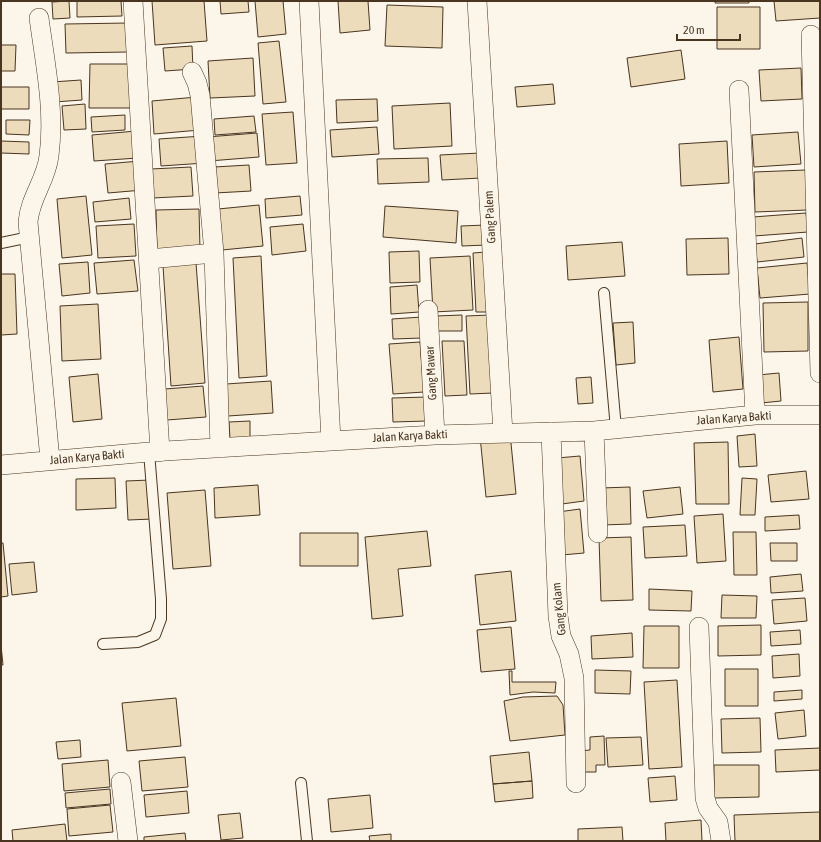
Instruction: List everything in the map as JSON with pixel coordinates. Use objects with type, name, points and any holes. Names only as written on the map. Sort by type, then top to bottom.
[{"type":"street","points":[[133,1],[149,259],[154,452]]},
{"type":"street","points":[[309,1],[331,440]]},
{"type":"street","name":"Gang Palem","points":[[477,1],[503,433]]},
{"type":"street","points":[[39,18],[50,105],[49,156],[43,182],[29,211],[50,460]]},
{"type":"street","points":[[811,35],[820,373]]},
{"type":"street","points":[[192,72],[200,95],[214,253],[220,448]]},
{"type":"street","points":[[739,90],[755,415]]},
{"type":"street","points":[[149,259],[214,253]]},
{"type":"street","name":"Gang Mawar","points":[[428,310],[435,435]]},
{"type":"street","name":"Jalan Karya Bakti","points":[[1,465],[154,452],[331,440],[435,435],[594,431],[755,415],[820,415]]},
{"type":"street","points":[[594,431],[598,533]]},
{"type":"street","name":"Gang Kolam","points":[[551,432],[558,616],[561,636],[569,654],[574,678],[576,783]]},
{"type":"street","points":[[699,627],[705,798],[708,808],[718,822],[721,841]]},
{"type":"street","points":[[121,782],[128,841]]},
{"type":"lane","points":[[1,243],[30,237]]},
{"type":"lane","points":[[604,293],[616,429]]},
{"type":"lane","points":[[103,644],[138,642],[155,635],[161,619],[154,452]]},
{"type":"lane","points":[[301,783],[307,841]]},
{"type":"building","points":[[69,1],[70,18],[53,19],[52,2]]},
{"type":"building","points":[[77,1],[121,1],[122,16],[77,17]]},
{"type":"building","points":[[152,1],[204,1],[207,41],[155,45]]},
{"type":"building","points":[[220,1],[248,1],[249,12],[221,14]]},
{"type":"building","points":[[255,1],[283,1],[286,34],[258,37]]},
{"type":"building","points":[[338,1],[368,1],[370,30],[340,33]]},
{"type":"building","points":[[715,1],[749,1],[749,3],[715,3]]},
{"type":"building","points":[[774,1],[820,1],[820,18],[776,21]]},
{"type":"building","points":[[387,5],[443,7],[442,48],[385,46]]},
{"type":"building","points":[[717,7],[760,7],[760,49],[717,49]]},
{"type":"building","points":[[128,23],[128,52],[66,53],[65,24]]},
{"type":"building","points":[[279,41],[286,102],[263,104],[258,43]]},
{"type":"building","points":[[1,45],[16,45],[15,71],[1,71]]},
{"type":"building","points":[[192,46],[193,69],[165,71],[163,48]]},
{"type":"building","points":[[681,50],[685,79],[631,87],[627,58]]},
{"type":"building","points":[[253,58],[255,96],[210,98],[208,61]]},
{"type":"building","points":[[90,64],[132,64],[132,108],[89,108]]},
{"type":"building","points":[[801,68],[802,99],[761,101],[759,70]]},
{"type":"building","points":[[81,80],[82,100],[54,102],[52,82]]},
{"type":"building","points":[[553,84],[555,104],[517,107],[515,87]]},
{"type":"building","points":[[1,87],[29,87],[29,109],[1,109]]},
{"type":"building","points":[[197,97],[200,130],[154,134],[152,101]]},
{"type":"building","points":[[377,99],[378,121],[337,123],[336,100]]},
{"type":"building","points":[[450,103],[452,146],[394,149],[392,106]]},
{"type":"building","points":[[85,104],[86,129],[64,130],[62,106]]},
{"type":"building","points":[[293,112],[297,163],[266,165],[262,114]]},
{"type":"building","points":[[125,115],[125,130],[92,132],[91,117]]},
{"type":"building","points":[[254,116],[256,132],[215,135],[214,119]]},
{"type":"building","points":[[6,120],[30,120],[29,135],[6,134]]},
{"type":"building","points":[[377,127],[379,154],[332,157],[330,130]]},
{"type":"building","points":[[136,131],[138,158],[94,161],[92,135]]},
{"type":"building","points":[[798,132],[801,164],[754,167],[752,135]]},
{"type":"building","points":[[257,133],[259,157],[209,161],[207,137]]},
{"type":"building","points":[[203,136],[205,163],[161,166],[159,139]]},
{"type":"building","points":[[1,141],[29,142],[29,154],[1,153]]},
{"type":"building","points":[[727,141],[729,183],[681,186],[679,144]]},
{"type":"building","points":[[480,153],[481,178],[442,180],[440,155]]},
{"type":"building","points":[[428,158],[429,182],[378,184],[377,159]]},
{"type":"building","points":[[140,161],[143,190],[108,193],[105,164]]},
{"type":"building","points":[[249,165],[251,191],[215,193],[214,167]]},
{"type":"building","points":[[191,167],[193,196],[152,198],[151,169]]},
{"type":"building","points":[[806,170],[807,210],[755,212],[754,172]]},
{"type":"building","points":[[86,196],[92,255],[62,258],[57,199]]},
{"type":"building","points":[[300,196],[302,215],[266,218],[265,199]]},
{"type":"building","points":[[129,198],[131,219],[95,222],[93,202]]},
{"type":"building","points":[[259,205],[263,246],[222,250],[218,209]]},
{"type":"building","points":[[385,206],[458,211],[456,243],[383,237]]},
{"type":"building","points":[[199,209],[200,250],[157,251],[156,210]]},
{"type":"building","points":[[806,213],[808,232],[754,236],[753,217]]},
{"type":"building","points":[[134,224],[136,256],[98,258],[96,226]]},
{"type":"building","points":[[303,224],[306,251],[272,255],[270,227]]},
{"type":"building","points":[[486,225],[487,245],[462,246],[461,226]]},
{"type":"building","points":[[728,238],[729,274],[687,275],[686,239]]},
{"type":"building","points":[[802,238],[804,257],[757,262],[755,244]]},
{"type":"building","points":[[622,242],[625,276],[568,280],[566,246]]},
{"type":"building","points":[[419,251],[420,282],[390,283],[389,252]]},
{"type":"building","points":[[486,252],[489,312],[476,312],[473,253]]},
{"type":"building","points":[[261,256],[267,376],[239,378],[233,258]]},
{"type":"building","points":[[470,256],[473,310],[433,312],[430,258]]},
{"type":"building","points":[[134,260],[138,291],[97,294],[94,263]]},
{"type":"building","points":[[88,262],[90,293],[62,296],[59,264]]},
{"type":"building","points":[[196,263],[205,383],[171,386],[163,266]]},
{"type":"building","points":[[807,263],[810,294],[760,298],[757,268]]},
{"type":"building","points":[[1,274],[15,274],[17,334],[1,335]]},
{"type":"building","points":[[417,285],[419,312],[391,314],[390,287]]},
{"type":"building","points":[[808,302],[808,351],[764,352],[763,303]]},
{"type":"building","points":[[98,304],[101,359],[62,361],[60,306]]},
{"type":"building","points":[[462,315],[462,331],[437,331],[436,316]]},
{"type":"building","points":[[490,315],[493,393],[470,394],[466,316]]},
{"type":"building","points":[[422,317],[422,338],[393,339],[392,319]]},
{"type":"building","points":[[633,322],[635,363],[616,365],[613,323]]},
{"type":"building","points":[[739,337],[743,389],[713,392],[709,340]]},
{"type":"building","points":[[442,341],[464,341],[467,395],[445,396]]},
{"type":"building","points":[[420,342],[424,392],[393,394],[389,344]]},
{"type":"building","points":[[779,373],[781,401],[761,403],[758,375]]},
{"type":"building","points":[[98,374],[102,419],[73,422],[69,377]]},
{"type":"building","points":[[591,377],[593,403],[578,404],[576,378]]},
{"type":"building","points":[[271,381],[273,413],[228,416],[226,384]]},
{"type":"building","points":[[203,386],[206,417],[167,420],[165,389]]},
{"type":"building","points":[[427,397],[427,421],[393,422],[392,398]]},
{"type":"building","points":[[250,421],[250,438],[230,439],[229,422]]},
{"type":"building","points":[[510,433],[516,494],[486,497],[480,436]]},
{"type":"building","points":[[755,434],[757,466],[739,467],[737,436]]},
{"type":"building","points":[[728,442],[729,504],[696,504],[694,443]]},
{"type":"building","points":[[580,456],[584,501],[562,504],[557,458]]},
{"type":"building","points":[[806,471],[809,499],[771,502],[768,475]]},
{"type":"building","points":[[115,478],[116,508],[76,510],[76,479]]},
{"type":"building","points":[[742,478],[757,479],[755,515],[740,515]]},
{"type":"building","points":[[150,480],[153,519],[128,520],[126,481]]},
{"type":"building","points":[[258,485],[260,515],[215,518],[214,488]]},
{"type":"building","points":[[630,487],[631,524],[602,525],[601,488]]},
{"type":"building","points":[[680,487],[683,514],[647,518],[643,491]]},
{"type":"building","points":[[205,490],[211,566],[173,569],[167,493]]},
{"type":"building","points":[[580,509],[584,553],[562,555],[558,512]]},
{"type":"building","points":[[723,514],[726,561],[697,563],[694,516]]},
{"type":"building","points":[[799,515],[800,529],[765,531],[765,517]]},
{"type":"building","points":[[685,525],[687,556],[645,558],[643,527]]},
{"type":"building","points":[[427,531],[431,566],[398,569],[403,616],[372,619],[365,537]]},
{"type":"building","points":[[733,532],[756,532],[757,575],[734,575]]},
{"type":"building","points":[[300,533],[358,533],[358,566],[300,566]]},
{"type":"building","points":[[631,537],[633,600],[601,601],[599,538]]},
{"type":"building","points":[[1,543],[3,543],[8,596],[1,597]]},
{"type":"building","points":[[770,543],[797,543],[797,561],[771,561]]},
{"type":"building","points":[[34,562],[37,592],[12,595],[9,564]]},
{"type":"building","points":[[511,571],[516,621],[480,625],[475,575]]},
{"type":"building","points":[[801,574],[803,591],[771,593],[770,577]]},
{"type":"building","points":[[649,589],[692,591],[691,611],[649,610]]},
{"type":"building","points":[[722,595],[757,596],[756,618],[721,618]]},
{"type":"building","points":[[805,598],[807,621],[774,624],[772,600]]},
{"type":"building","points":[[761,625],[761,655],[718,656],[718,626]]},
{"type":"building","points":[[644,626],[679,626],[679,668],[643,668]]},
{"type":"building","points":[[511,627],[515,669],[481,672],[477,630]]},
{"type":"building","points":[[800,630],[801,644],[771,646],[770,632]]},
{"type":"building","points":[[632,633],[633,657],[592,659],[591,636]]},
{"type":"building","points":[[1,645],[3,665],[1,665]]},
{"type":"building","points":[[799,654],[800,676],[773,678],[772,656]]},
{"type":"building","points":[[725,669],[758,669],[758,706],[725,706]]},
{"type":"building","points":[[595,670],[631,671],[630,694],[595,693]]},
{"type":"building","points":[[509,671],[512,671],[512,682],[556,682],[555,693],[533,692],[510,695]]},
{"type":"building","points":[[677,680],[682,767],[649,769],[644,682]]},
{"type":"building","points":[[802,690],[802,699],[774,701],[774,692]]},
{"type":"building","points":[[557,696],[563,705],[565,735],[510,741],[504,701],[523,697]]},
{"type":"building","points":[[176,698],[181,746],[127,751],[122,703]]},
{"type":"building","points":[[804,710],[806,736],[778,739],[775,713]]},
{"type":"building","points":[[760,718],[761,752],[722,753],[721,719]]},
{"type":"building","points":[[604,736],[605,765],[596,765],[596,772],[580,772],[579,751],[590,750],[590,737]]},
{"type":"building","points":[[641,737],[643,765],[608,767],[606,738]]},
{"type":"building","points":[[80,740],[81,757],[58,759],[56,742]]},
{"type":"building","points":[[820,748],[820,770],[776,772],[775,750]]},
{"type":"building","points":[[529,752],[532,781],[493,784],[490,756]]},
{"type":"building","points":[[185,757],[188,787],[142,791],[139,761]]},
{"type":"building","points":[[108,760],[110,787],[64,791],[62,764]]},
{"type":"building","points":[[714,765],[759,765],[759,797],[714,798]]},
{"type":"building","points":[[675,776],[677,800],[650,802],[648,778]]},
{"type":"building","points":[[532,781],[533,798],[495,802],[493,784]]},
{"type":"building","points":[[110,789],[111,804],[66,808],[65,793]]},
{"type":"building","points":[[187,791],[189,813],[146,817],[144,795]]},
{"type":"building","points":[[370,795],[373,828],[331,832],[328,799]]},
{"type":"building","points":[[110,805],[113,832],[69,836],[67,809]]},
{"type":"building","points":[[820,812],[820,841],[735,841],[734,815]]},
{"type":"building","points":[[240,813],[243,838],[221,840],[218,815]]},
{"type":"building","points":[[701,820],[702,841],[666,841],[665,823]]},
{"type":"building","points":[[65,824],[67,841],[13,841],[12,830]]},
{"type":"building","points":[[622,827],[623,841],[578,841],[578,829]]},
{"type":"building","points":[[185,833],[186,841],[144,841],[144,837]]},
{"type":"building","points":[[391,834],[391,841],[370,841],[369,836]]}]
